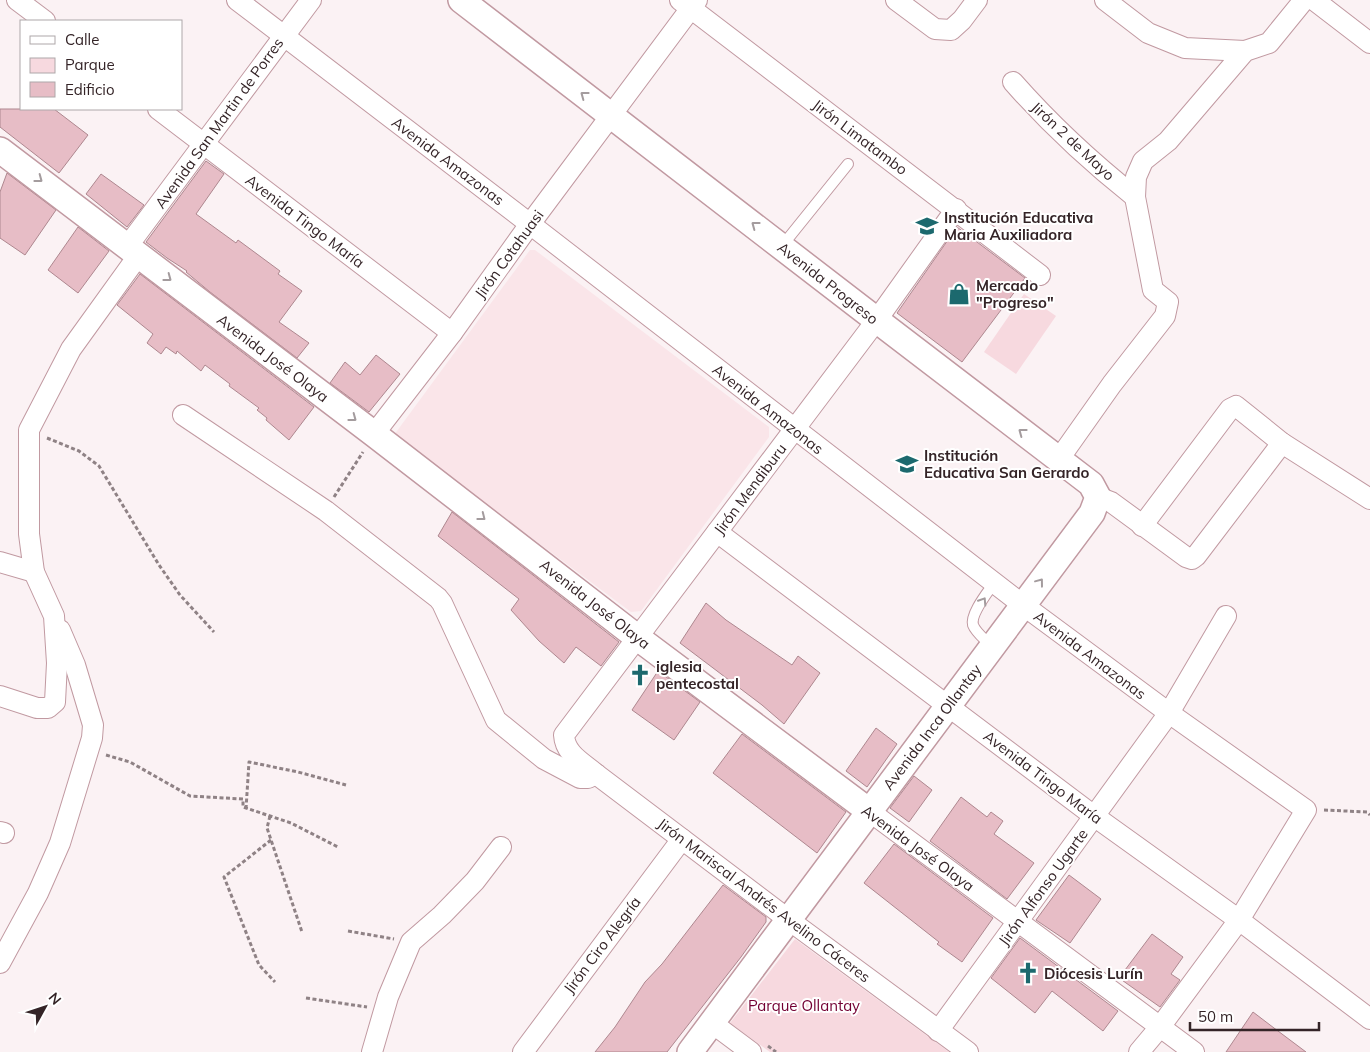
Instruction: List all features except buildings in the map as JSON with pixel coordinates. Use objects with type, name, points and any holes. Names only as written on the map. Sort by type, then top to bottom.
[{"type":"street","points":[[18,0],[44,20]]},
{"type":"street","name":"Avenida Amazonas","points":[[236,0],[530,224],[1023,605],[1169,714],[1306,810]]},
{"type":"street","name":"Avenida San Martin de Porres","points":[[29,430],[71,349],[138,244],[205,156],[283,36],[311,0]]},
{"type":"street","name":"Avenida Progreso","points":[[460,0],[611,114],[876,321],[1059,459],[1091,484],[1098,497],[1112,502],[1186,557],[1192,559],[1196,556],[1282,443]]},
{"type":"street","points":[[896,0],[935,29],[951,30],[962,20],[977,0]]},
{"type":"street","points":[[1105,0],[1148,33],[1185,48],[1245,51],[1269,43],[1304,0]]},
{"type":"street","points":[[1314,0],[1370,43]]},
{"type":"street","name":"Jirón Cotahuasi","points":[[374,434],[452,333],[689,3]]},
{"type":"street","name":"Jirón Limatambo","points":[[689,3],[1040,275]]},
{"type":"street","points":[[1059,459],[1112,384],[1166,316],[1168,302],[1153,290],[1135,197],[1136,177],[1143,161],[1168,141],[1245,51]]},
{"type":"street","name":"Jirón 2 de Mayo","points":[[1013,82],[1034,106],[1107,175],[1135,197]]},
{"type":"street","name":"Avenida Tingo María","points":[[159,110],[205,156],[452,333]]},
{"type":"street","name":"Avenida José Olaya","points":[[1,154],[138,244],[374,434],[638,638],[1194,1052]]},
{"type":"street","name":"Jirón Mendiburu","points":[[564,744],[564,735],[876,321],[956,210]]},
{"type":"street","points":[[1142,526],[1230,408],[1236,406],[1282,443],[1370,499]]},
{"type":"street","points":[[183,415],[326,511],[438,598],[499,724],[544,759],[580,778],[588,778],[596,774]]},
{"type":"street","points":[[0,963],[38,893],[60,843],[88,749],[93,725],[74,665],[34,572],[29,534],[29,430]]},
{"type":"street","name":"Avenida Inca Ollantay","points":[[690,1052],[1092,513],[1098,497]]},
{"type":"street","name":"Avenida Tingo María","points":[[717,532],[1094,816],[1239,920],[1370,1019]]},
{"type":"street","points":[[0,562],[34,572]]},
{"type":"street","points":[[0,696],[37,708],[48,708],[55,702],[57,663],[54,616]]},
{"type":"street","name":"Jirón Alfonso Ugarte","points":[[938,1031],[1169,714],[1226,616]]},
{"type":"street","name":"Jirón Mariscal Andrés Avelino Cáceres","points":[[564,744],[568,751],[596,774],[968,1052]]},
{"type":"street","points":[[1139,1052],[1239,920],[1306,810]]},
{"type":"street","name":"Jirón Ciro Alegría","points":[[523,1052],[682,839]]},
{"type":"street","points":[[372,1052],[384,1010],[412,942],[442,916],[475,881],[501,847]]},
{"type":"street","points":[[712,1023],[756,1046]]},
{"type":"lane","points":[[782,246],[848,164]]},
{"type":"lane","points":[[992,647],[973,624],[972,616],[994,583]]},
{"type":"path","points":[[29,430],[79,451],[99,466],[158,565],[180,596],[214,632]]},
{"type":"path","points":[[326,511],[374,434]]},
{"type":"path","points":[[88,749],[130,762],[190,796],[243,799],[243,807],[246,809],[291,823],[338,847]]},
{"type":"path","points":[[246,809],[249,762],[298,772],[346,785]]},
{"type":"path","points":[[1306,810],[1366,812],[1370,815]]},
{"type":"path","points":[[270,816],[267,828],[270,840],[302,932]]},
{"type":"path","points":[[270,840],[224,877],[259,965],[275,982]]},
{"type":"path","points":[[348,931],[412,942]]},
{"type":"path","points":[[306,998],[384,1010]]},
{"type":"path","points":[[756,1046],[776,1052]]},
{"type":"shaded area","points":[[530,250],[535,250],[769,427],[769,437],[641,611],[631,612],[394,435]]},
{"type":"green space","points":[[1024,294],[1056,316],[1016,374],[984,352]]},
{"type":"green space","name":"Parque Ollantay","points":[[795,939],[949,1052],[770,1052],[730,1023]]},
{"type":"place","name":"Institución Educativa Maria Auxiliadora","points":[[927,226]]},
{"type":"place","name":"Mercado \"Progreso\"","points":[[959,294]]},
{"type":"place","name":"Institución Educativa San Gerardo","points":[[907,464]]},
{"type":"place","name":"iglesia pentecostal","points":[[640,675]]},
{"type":"place","name":"Diócesis Lurín","points":[[1028,973]]}]
